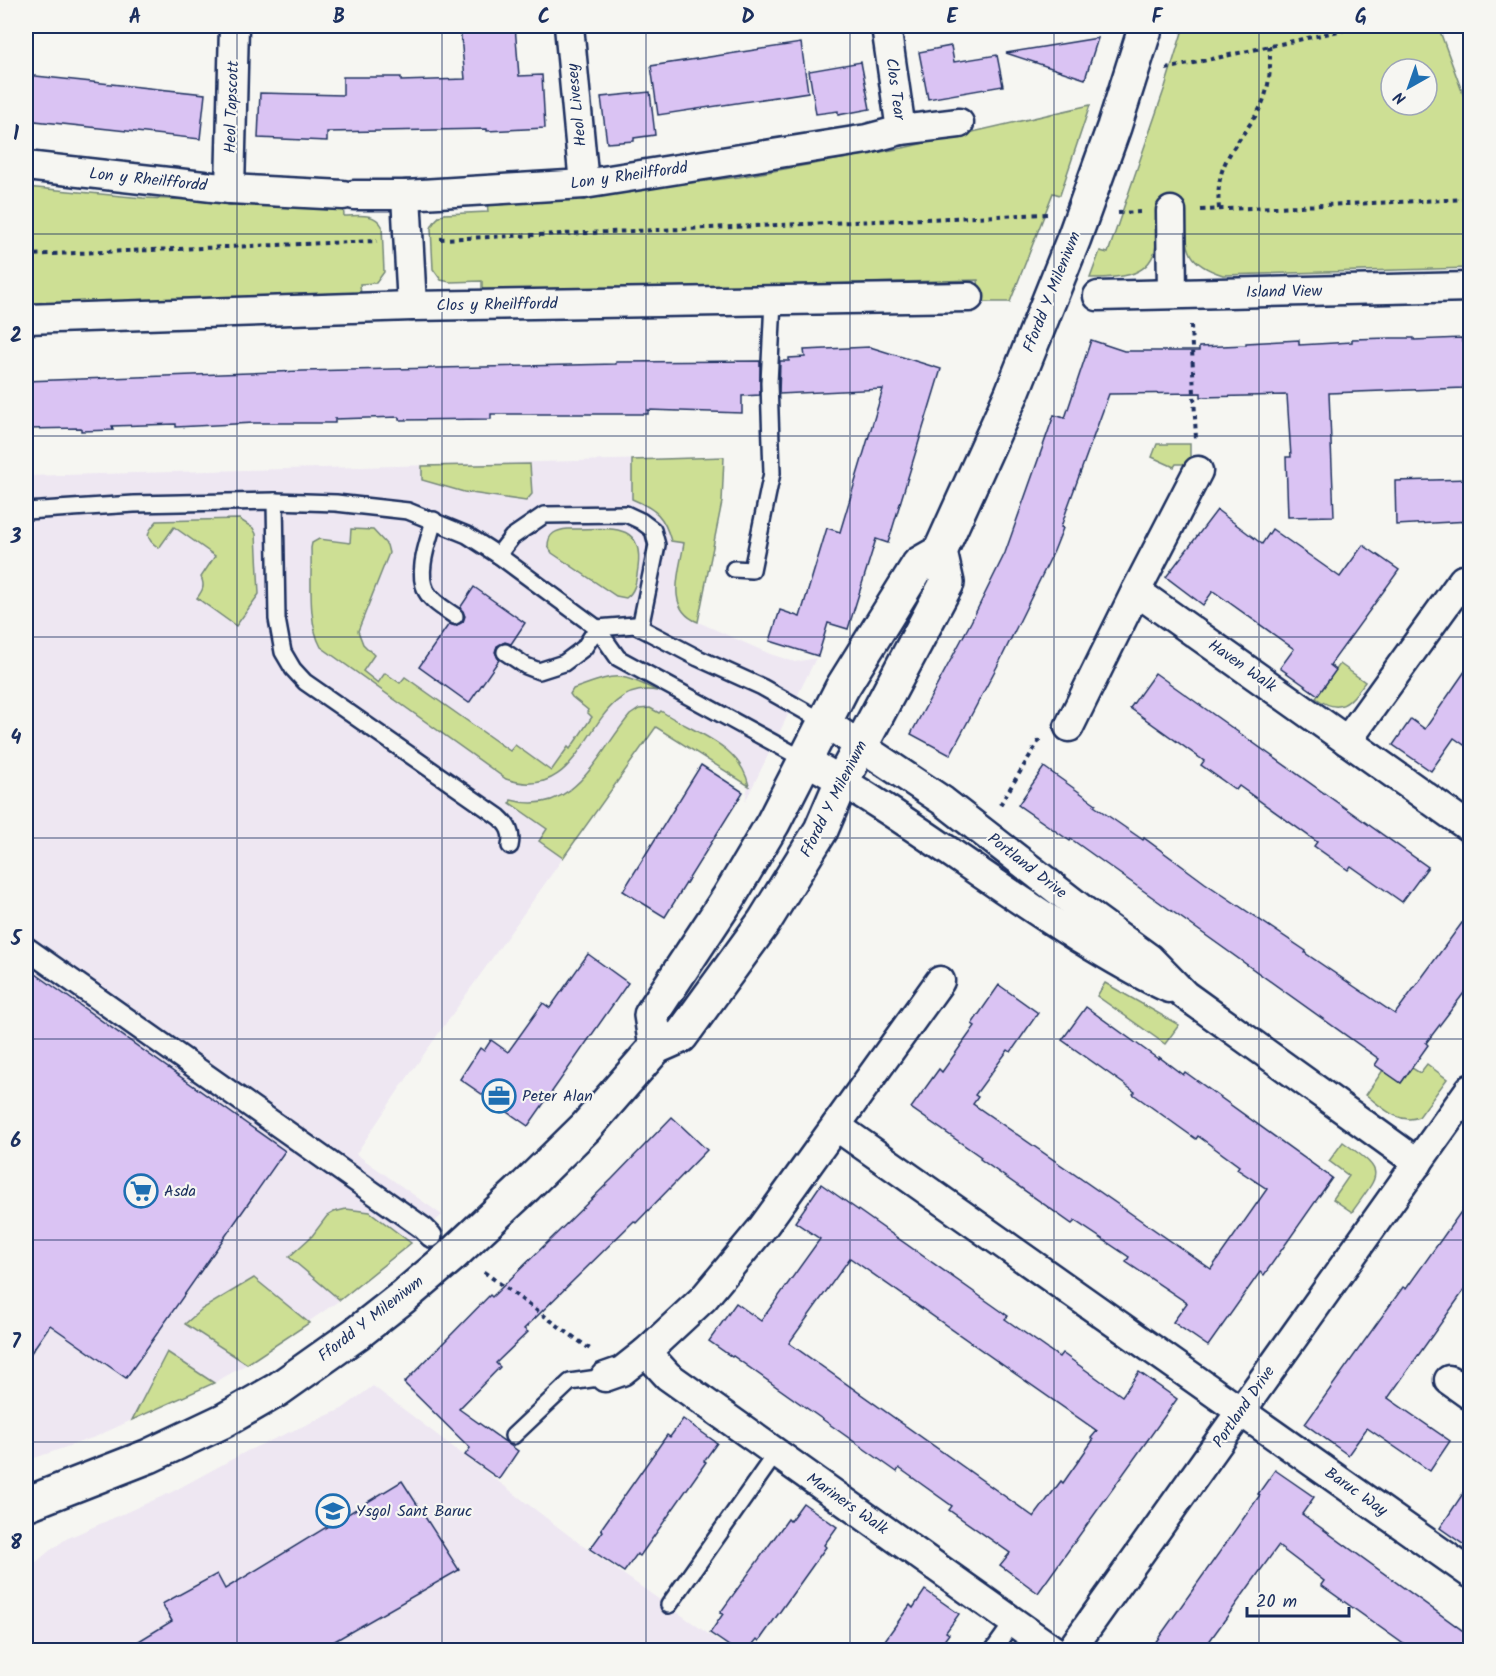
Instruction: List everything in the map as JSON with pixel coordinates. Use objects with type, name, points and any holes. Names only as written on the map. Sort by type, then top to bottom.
[{"type":"street","name":"Heol Tapscott","points":[[230,189],[234,26]]},
{"type":"street","name":"Heol Livesey","points":[[569,26],[584,184]]},
{"type":"street","name":"Clos Tear","points":[[886,26],[901,130],[959,123]]},
{"type":"street","name":"Ffordd Y Mileniwm","points":[[26,1504],[149,1456],[223,1421],[277,1390],[356,1334],[443,1263],[526,1186],[586,1127],[656,1047],[681,1036],[764,922],[821,830],[842,781],[946,583],[940,552],[1012,393],[1080,223],[1146,26]]},
{"type":"street","name":"Lon y Rheilffordd","points":[[26,166],[230,189],[349,195],[406,195],[584,184],[867,140],[901,130]]},
{"type":"street","points":[[406,195],[412,306]]},
{"type":"street","points":[[1170,211],[1181,294]]},
{"type":"street","name":"Island View","points":[[1098,296],[1470,287]]},
{"type":"street","name":"Clos y Rheilffordd","points":[[26,319],[412,306],[969,297]]},
{"type":"street","points":[[1069,727],[1198,471]]},
{"type":"street","points":[[656,1047],[651,1015],[736,887],[773,824],[842,688],[919,564],[940,552]]},
{"type":"street","points":[[1347,741],[1463,580],[1470,580]]},
{"type":"street","name":"Haven Walk","points":[[1136,591],[1470,828]]},
{"type":"street","name":"Portland Drive","points":[[826,723],[943,801],[1083,910],[1149,958],[1185,995],[1418,1163]]},
{"type":"street","name":"Portland Drive","points":[[805,760],[907,823],[1019,902],[1140,975],[1185,995]]},
{"type":"street","points":[[26,948],[423,1228],[431,1236]]},
{"type":"street","points":[[603,1378],[622,1371],[646,1352],[704,1298],[763,1227],[940,981]]},
{"type":"street","name":"Portland Drive","points":[[1071,1650],[1470,1089]]},
{"type":"street","points":[[836,1126],[1241,1411]]},
{"type":"street","name":"Mariners Walk","points":[[646,1352],[668,1376],[1053,1650]]},
{"type":"street","name":"Baruc Way","points":[[1241,1411],[1470,1573]]},
{"type":"lane","points":[[734,568],[752,570],[772,473],[769,383],[772,301]]},
{"type":"lane","points":[[26,511],[134,504],[275,501],[380,507],[408,511],[467,535],[498,555],[597,627],[618,658],[805,760]]},
{"type":"lane","points":[[275,501],[277,619],[283,652],[293,669],[305,682],[507,824],[512,838],[510,846]]},
{"type":"lane","points":[[498,555],[512,537],[544,516],[626,514],[641,521],[653,530],[657,545],[640,628]]},
{"type":"lane","points":[[434,520],[422,574],[426,590],[436,602],[455,616]]},
{"type":"lane","points":[[597,627],[635,625],[698,658],[762,687],[826,723]]},
{"type":"lane","points":[[505,652],[526,666],[539,670],[564,663],[584,648],[597,627]]},
{"type":"lane","points":[[513,1436],[570,1382],[603,1378]]},
{"type":"lane","points":[[669,1605],[776,1453]]},
{"type":"lane","points":[[993,1650],[1013,1622]]},
{"type":"path","points":[[1162,70],[1362,26]]},
{"type":"path","points":[[1219,209],[1218,188],[1222,170],[1232,150],[1258,112],[1265,95],[1270,59],[1269,46]]},
{"type":"path","points":[[1113,213],[1470,199]]},
{"type":"path","points":[[432,240],[1054,215]]},
{"type":"path","points":[[26,255],[384,240]]},
{"type":"path","points":[[1181,294],[1198,471]]},
{"type":"path","points":[[998,809],[1053,719],[1069,727]]},
{"type":"path","points":[[478,1266],[596,1353],[603,1378]]},
{"type":"shaded area","points":[[724,457],[722,502],[698,622],[770,654],[795,662],[816,658],[745,802],[748,785],[656,727],[400,1088],[356,1154],[442,1215],[340,1300],[247,1364],[214,1383],[95,1437],[26,1461],[26,476]]},
{"type":"shaded area","name":"Ysgol Sant Baruc","points":[[373,1386],[579,1543],[731,1650],[26,1650],[28,1573],[34,1564],[48,1552],[66,1539],[172,1492],[249,1450],[342,1409]]},
{"type":"green space","points":[[1184,26],[1438,26],[1470,113],[1470,268],[1223,275],[1202,266],[1191,255],[1188,247],[1186,217],[1158,216],[1155,250],[1145,267],[1119,277],[1090,278],[1100,251],[1108,253]]},
{"type":"green space","points":[[1090,105],[1060,195],[1053,193],[1010,302],[980,302],[978,280],[482,293],[482,281],[441,280],[433,269],[431,228],[439,216],[488,212],[487,201],[605,193],[739,177],[903,148]]},
{"type":"green space","points":[[26,187],[143,198],[343,206],[344,216],[370,217],[382,226],[384,272],[376,283],[360,284],[361,295],[26,305]]},
{"type":"green space","points":[[1157,444],[1190,444],[1190,464],[1176,464],[1174,467],[1152,457]]},
{"type":"green space","points":[[724,457],[722,502],[698,622],[687,616],[678,598],[678,576],[684,543],[671,541],[658,514],[632,499],[632,460]]},
{"type":"green space","points":[[530,464],[532,494],[526,501],[464,492],[422,480],[422,466]]},
{"type":"green space","points":[[239,519],[253,528],[256,534],[259,594],[236,626],[197,598],[203,588],[201,577],[215,556],[174,527],[159,548],[148,535],[157,521]]},
{"type":"green space","points":[[351,529],[373,530],[387,545],[389,553],[358,631],[363,644],[374,655],[363,671],[378,683],[385,673],[400,683],[405,677],[510,751],[515,745],[551,771],[568,747],[570,749],[592,717],[587,712],[588,710],[572,697],[570,694],[573,689],[598,680],[624,677],[657,691],[633,692],[614,703],[572,760],[555,776],[534,783],[506,779],[321,647],[312,612],[312,543],[319,539],[350,543]]},
{"type":"green space","points":[[568,529],[619,530],[628,534],[635,541],[638,568],[635,585],[626,598],[616,596],[552,553],[548,546],[551,535]]},
{"type":"green space","points":[[1340,664],[1365,682],[1349,701],[1339,706],[1332,706],[1316,698]]},
{"type":"green space","points":[[650,708],[659,713],[661,711],[726,749],[744,771],[749,786],[656,727],[563,858],[539,841],[547,829],[510,803],[511,800],[533,803],[552,800],[568,791],[595,764],[630,715],[639,709]]},
{"type":"green space","points":[[1105,983],[1179,1025],[1165,1044],[1097,996]]},
{"type":"green space","points":[[1427,1064],[1447,1079],[1419,1117],[1411,1119],[1397,1116],[1366,1095],[1383,1070],[1401,1083],[1412,1068],[1420,1073]]},
{"type":"green space","points":[[1343,1142],[1367,1160],[1375,1173],[1369,1188],[1352,1212],[1333,1199],[1349,1176],[1329,1161]]},
{"type":"green space","points":[[346,1209],[370,1212],[411,1243],[340,1300],[289,1257],[312,1236],[327,1216]]},
{"type":"green space","points":[[254,1278],[309,1323],[247,1364],[185,1324],[202,1309]]},
{"type":"green space","points":[[167,1352],[214,1383],[132,1420]]},
{"type":"building","points":[[460,26],[515,26],[519,76],[542,75],[545,128],[487,131],[487,129],[327,132],[327,141],[258,138],[260,93],[343,95],[343,77],[401,77],[401,81],[465,79]]},
{"type":"building","points":[[1098,38],[1085,79],[1006,53]]},
{"type":"building","points":[[801,43],[808,92],[658,115],[651,66]]},
{"type":"building","points":[[951,46],[954,62],[997,55],[1003,86],[928,99],[919,52]]},
{"type":"building","points":[[861,62],[870,109],[838,115],[838,111],[816,114],[809,71]]},
{"type":"building","points":[[26,75],[205,94],[200,139],[26,120]]},
{"type":"building","points":[[650,92],[655,135],[634,138],[634,141],[607,143],[601,97]]},
{"type":"building","points":[[1414,338],[1414,340],[1462,338],[1462,342],[1470,342],[1470,386],[1329,393],[1334,516],[1288,517],[1286,457],[1291,457],[1287,395],[1201,397],[1201,393],[1109,394],[1054,551],[1000,661],[950,755],[911,734],[1005,553],[1054,415],[1065,418],[1091,340],[1124,351],[1199,351],[1199,347],[1246,345],[1246,343],[1299,340],[1299,345],[1352,342],[1352,339]]},
{"type":"building","points":[[870,347],[941,369],[888,543],[876,539],[848,629],[828,623],[818,656],[770,641],[780,610],[800,617],[827,528],[840,532],[883,389],[779,394],[780,361],[805,357],[804,350]]},
{"type":"building","points":[[760,361],[760,395],[742,396],[742,413],[648,410],[648,414],[491,414],[491,419],[399,420],[399,417],[335,419],[335,423],[254,423],[176,427],[176,424],[112,426],[113,430],[81,431],[81,428],[26,429],[26,381],[303,371],[616,364],[616,362]]},
{"type":"building","points":[[1470,479],[1470,521],[1396,525],[1395,481]]},
{"type":"building","points":[[1217,510],[1262,544],[1272,529],[1340,577],[1363,545],[1399,570],[1330,665],[1336,670],[1318,695],[1280,668],[1294,649],[1213,591],[1203,605],[1166,577]]},
{"type":"building","points":[[474,587],[525,623],[511,644],[505,642],[497,646],[495,652],[499,660],[469,703],[419,667],[449,624],[455,626],[463,622],[465,616],[460,608]]},
{"type":"building","points":[[1470,664],[1470,749],[1454,738],[1431,771],[1393,745],[1411,719],[1425,729]]},
{"type":"building","points":[[1155,673],[1428,867],[1402,902],[1351,866],[1348,870],[1314,846],[1317,842],[1239,786],[1236,790],[1201,765],[1204,761],[1130,708]]},
{"type":"building","points":[[701,765],[743,792],[665,917],[623,891]]},
{"type":"building","points":[[1044,767],[1096,804],[1094,806],[1143,840],[1144,838],[1205,883],[1395,1014],[1470,912],[1470,985],[1426,1043],[1428,1045],[1401,1083],[1375,1065],[1379,1059],[1071,839],[1070,841],[1018,805]]},
{"type":"building","points":[[588,954],[628,983],[528,1126],[460,1079],[480,1048],[484,1051],[491,1040],[508,1052],[543,1003],[550,1008]]},
{"type":"building","name":"Asda","points":[[26,967],[285,1151],[126,1378],[50,1325],[26,1360]]},
{"type":"building","points":[[999,985],[1038,1013],[1011,1052],[1008,1050],[975,1095],[978,1097],[973,1104],[1211,1269],[1267,1189],[1237,1169],[1239,1166],[1198,1136],[1196,1139],[1062,1040],[1086,1007],[1158,1059],[1159,1057],[1183,1075],[1185,1072],[1332,1178],[1264,1275],[1260,1272],[1208,1346],[1173,1322],[1187,1303],[1126,1262],[1129,1257],[1075,1221],[1072,1224],[911,1108],[939,1069],[942,1072],[975,1026],[972,1024]]},
{"type":"building","points":[[672,1117],[707,1150],[636,1223],[634,1221],[524,1329],[528,1332],[496,1363],[500,1367],[459,1409],[518,1451],[499,1479],[465,1455],[470,1448],[404,1383],[490,1295],[492,1297]]},
{"type":"building","points":[[821,1184],[1008,1316],[1005,1319],[1059,1357],[1062,1353],[1122,1396],[1139,1372],[1177,1399],[1038,1593],[1000,1565],[1010,1553],[949,1510],[952,1506],[899,1468],[897,1472],[709,1341],[736,1303],[761,1321],[820,1239],[795,1222]],"holes":[[[850,1258],[1097,1431],[1063,1483],[1061,1481],[1034,1517],[789,1343]]]},
{"type":"building","points":[[1470,1199],[1470,1282],[1388,1398],[1450,1441],[1430,1471],[1367,1428],[1348,1455],[1305,1424],[1403,1287],[1406,1289]]},
{"type":"building","points":[[683,1419],[717,1443],[640,1556],[637,1554],[624,1572],[590,1549],[603,1531],[601,1529],[667,1435],[670,1437]]},
{"type":"building","points":[[1275,1470],[1314,1497],[1302,1514],[1470,1636],[1470,1650],[1412,1650],[1321,1585],[1324,1581],[1278,1546],[1203,1650],[1150,1650],[1260,1495],[1258,1494]]},
{"type":"building","points":[[402,1481],[459,1570],[319,1650],[124,1650],[172,1621],[162,1604],[217,1574],[225,1589]]},
{"type":"building","points":[[1470,1483],[1470,1549],[1440,1528]]},
{"type":"building","points":[[803,1503],[837,1527],[824,1545],[826,1547],[759,1641],[757,1639],[748,1650],[735,1650],[710,1633],[723,1614],[720,1613],[788,1519],[790,1521]]},
{"type":"building","points":[[925,1590],[959,1614],[946,1632],[949,1634],[937,1650],[878,1650],[910,1605],[913,1608]]},
{"type":"place","name":"Peter Alan","points":[[499,1096]]},
{"type":"place","name":"Asda","points":[[141,1191]]},
{"type":"place","name":"Ysgol Sant Baruc","points":[[333,1511]]}]
